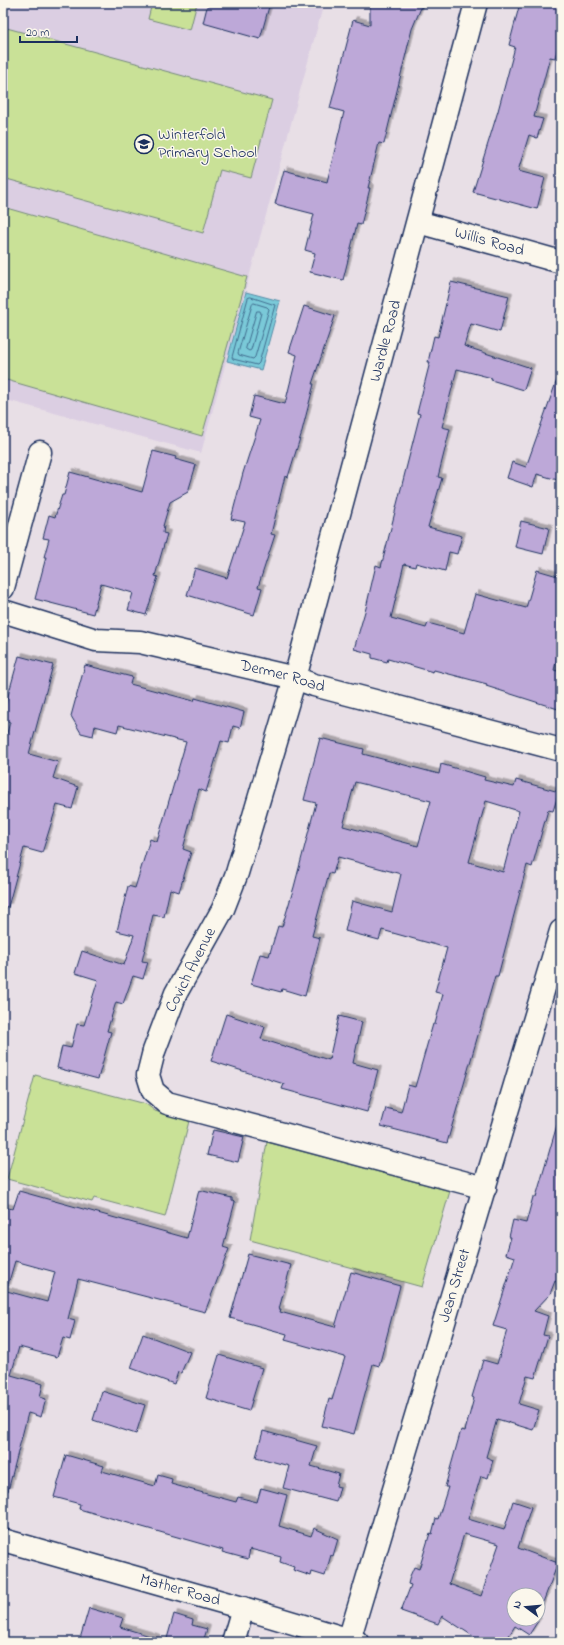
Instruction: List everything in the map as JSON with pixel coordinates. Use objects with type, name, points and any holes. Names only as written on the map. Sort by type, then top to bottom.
[{"type":"street","name":"Wardle Road","points":[[295,678],[476,3]]},
{"type":"street","name":"Willis Road","points":[[418,222],[561,262]]},
{"type":"street","points":[[3,588],[40,452]]},
{"type":"street","name":"Dermer Road","points":[[3,611],[96,640],[140,642],[295,678],[314,685],[561,750]]},
{"type":"street","name":"Covich Avenue","points":[[295,678],[232,888],[223,909],[176,993],[154,1051],[148,1075],[153,1091],[167,1103],[485,1188]]},
{"type":"street","name":"Jean Street","points":[[353,1641],[561,931]]},
{"type":"street","name":"Mather Road","points":[[3,1540],[243,1608],[353,1641]]},
{"type":"street","points":[[233,1642],[243,1608]]},
{"type":"shaded area","name":"Winterfold Primary School","points":[[3,3],[324,3],[201,453],[3,399]]},
{"type":"green space","points":[[152,3],[197,3],[190,30],[148,19]]},
{"type":"green space","points":[[3,27],[272,100],[251,178],[220,170],[203,233],[3,178]]},
{"type":"green space","points":[[3,207],[247,277],[202,436],[3,379]]},
{"type":"green space","points":[[35,1075],[146,1104],[155,1111],[189,1121],[165,1217],[94,1198],[92,1202],[7,1179]]},
{"type":"green space","points":[[267,1142],[450,1191],[422,1287],[250,1240]]},
{"type":"water","points":[[246,292],[280,301],[261,370],[227,361]]},
{"type":"building","points":[[208,3],[270,3],[260,39],[203,23]]},
{"type":"building","points":[[370,3],[423,3],[412,29],[384,144],[379,143],[361,225],[357,224],[343,280],[310,272],[315,253],[305,250],[314,214],[275,204],[284,170],[327,182],[344,112],[330,108],[353,20],[370,25]]},
{"type":"building","points":[[520,3],[560,3],[557,12],[561,14],[561,36],[555,58],[550,57],[534,117],[543,119],[537,138],[529,135],[518,171],[545,178],[537,209],[473,192],[498,111],[515,47],[509,45]]},
{"type":"building","points":[[451,282],[509,296],[500,332],[471,324],[464,346],[531,368],[524,390],[491,380],[492,378],[457,369],[442,427],[450,429],[438,477],[442,478],[428,527],[462,536],[457,554],[449,552],[445,571],[416,563],[415,567],[404,564],[391,618],[426,628],[428,623],[464,633],[475,594],[526,608],[537,570],[561,577],[561,644],[554,670],[561,672],[561,710],[486,686],[487,684],[434,670],[433,672],[388,659],[387,662],[372,658],[372,654],[354,649],[366,608],[376,565],[381,567],[420,414],[417,413],[430,362],[428,362],[434,336],[438,337]]},
{"type":"building","points":[[304,306],[335,316],[312,384],[314,384],[301,435],[288,477],[285,476],[271,534],[275,535],[258,587],[262,588],[254,615],[187,595],[195,568],[227,578],[245,522],[231,519],[243,473],[260,420],[249,417],[254,396],[285,404],[297,355],[289,352]]},
{"type":"building","points":[[559,374],[561,374],[561,481],[537,474],[533,487],[507,478],[512,462],[526,467]]},
{"type":"building","points":[[153,451],[176,457],[175,459],[196,465],[188,492],[170,502],[163,526],[163,533],[167,534],[155,576],[158,577],[146,615],[128,610],[133,593],[101,584],[93,614],[35,599],[49,539],[43,538],[49,515],[55,517],[62,495],[64,495],[70,472],[142,492]]},
{"type":"building","points":[[521,521],[549,528],[543,554],[515,547]]},
{"type":"building","points":[[19,656],[53,665],[29,754],[58,762],[53,778],[78,787],[72,809],[57,805],[42,853],[24,848],[8,907],[3,906],[3,748],[10,722],[3,720],[3,714]]},
{"type":"building","points":[[85,665],[132,677],[130,684],[194,701],[195,698],[244,712],[240,728],[233,726],[229,743],[221,741],[206,792],[199,789],[183,849],[191,852],[179,892],[170,889],[164,917],[153,915],[142,961],[148,962],[143,979],[133,976],[123,1004],[116,1002],[107,1031],[111,1032],[98,1079],[57,1068],[62,1046],[71,1048],[77,1024],[84,1025],[98,980],[75,973],[82,951],[124,965],[134,935],[117,931],[128,886],[135,888],[150,839],[157,842],[186,742],[119,725],[117,732],[95,726],[93,736],[81,733],[71,716]]},
{"type":"building","points":[[320,738],[364,749],[363,754],[439,774],[441,764],[485,777],[484,780],[514,787],[516,780],[559,792],[553,811],[548,810],[532,867],[527,865],[498,976],[495,976],[447,1143],[381,1126],[386,1108],[401,1112],[408,1085],[415,1087],[443,994],[435,992],[447,948],[382,930],[379,940],[345,931],[352,901],[392,912],[401,874],[338,857],[333,874],[329,873],[312,936],[320,938],[305,996],[282,989],[281,992],[251,984],[260,954],[269,956],[278,926],[282,927],[294,887],[316,803],[304,800]],"holes":[[[355,782],[431,801],[418,846],[343,826]],[[486,801],[519,811],[503,872],[469,862]]]},
{"type":"building","points":[[226,1014],[265,1027],[261,1039],[329,1060],[339,1016],[362,1022],[353,1063],[378,1070],[367,1112],[282,1089],[284,1084],[211,1061]]},
{"type":"building","points":[[557,1125],[561,1125],[561,1283],[555,1281],[550,1294],[534,1311],[548,1316],[543,1335],[548,1336],[535,1378],[527,1376],[519,1404],[539,1410],[533,1430],[497,1419],[486,1457],[493,1460],[488,1478],[481,1476],[468,1519],[504,1530],[513,1501],[531,1507],[518,1548],[558,1563],[546,1594],[546,1587],[506,1587],[506,1627],[514,1627],[505,1642],[482,1642],[442,1616],[438,1624],[401,1611],[411,1585],[408,1584],[410,1576],[414,1567],[419,1569],[430,1533],[432,1534],[436,1518],[438,1519],[448,1487],[445,1487],[461,1430],[465,1431],[474,1398],[472,1397],[483,1360],[497,1364],[507,1330],[493,1326],[515,1257],[506,1254],[511,1237],[509,1237],[513,1220],[526,1223],[533,1197],[536,1197]],"holes":[[[464,1534],[499,1544],[481,1596],[449,1584]]]},
{"type":"building","points":[[213,1130],[244,1137],[238,1162],[207,1155]]},
{"type":"building","points":[[199,1190],[232,1198],[232,1201],[235,1202],[223,1247],[229,1249],[205,1312],[78,1279],[68,1319],[75,1321],[70,1340],[63,1338],[57,1357],[19,1347],[11,1375],[43,1384],[40,1397],[46,1399],[41,1417],[28,1413],[8,1491],[3,1490],[3,1290],[47,1302],[55,1272],[15,1261],[7,1288],[3,1287],[3,1207],[13,1209],[19,1191],[187,1238]]},
{"type":"building","points":[[248,1254],[291,1265],[279,1309],[281,1309],[280,1312],[335,1327],[351,1272],[400,1286],[379,1366],[373,1364],[354,1434],[322,1426],[329,1399],[332,1400],[345,1357],[285,1340],[287,1334],[230,1318]]},
{"type":"building","points":[[143,1334],[190,1352],[181,1373],[178,1372],[174,1384],[131,1368]]},
{"type":"building","points":[[219,1355],[262,1368],[249,1411],[206,1398]]},
{"type":"building","points":[[102,1391],[145,1405],[136,1434],[93,1420]]},
{"type":"building","points":[[263,1431],[317,1446],[311,1466],[339,1474],[336,1486],[340,1487],[336,1502],[283,1488],[289,1466],[256,1457]]},
{"type":"building","points":[[66,1455],[104,1466],[102,1471],[155,1486],[158,1475],[172,1479],[171,1484],[236,1502],[238,1497],[257,1502],[261,1488],[287,1495],[279,1526],[311,1536],[314,1528],[338,1539],[333,1556],[331,1555],[325,1576],[312,1572],[311,1576],[293,1570],[294,1567],[280,1562],[281,1557],[250,1549],[248,1559],[222,1552],[223,1550],[79,1509],[80,1504],[54,1497]]},
{"type":"building","points":[[89,1608],[123,1618],[120,1627],[157,1638],[156,1642],[79,1642]]},
{"type":"building","points":[[174,1614],[193,1620],[192,1625],[207,1629],[203,1642],[166,1642]]},
{"type":"building","points":[[517,1627],[534,1627],[529,1635]]},
{"type":"place","name":"Winterfold Primary School","points":[[144,144]]}]
